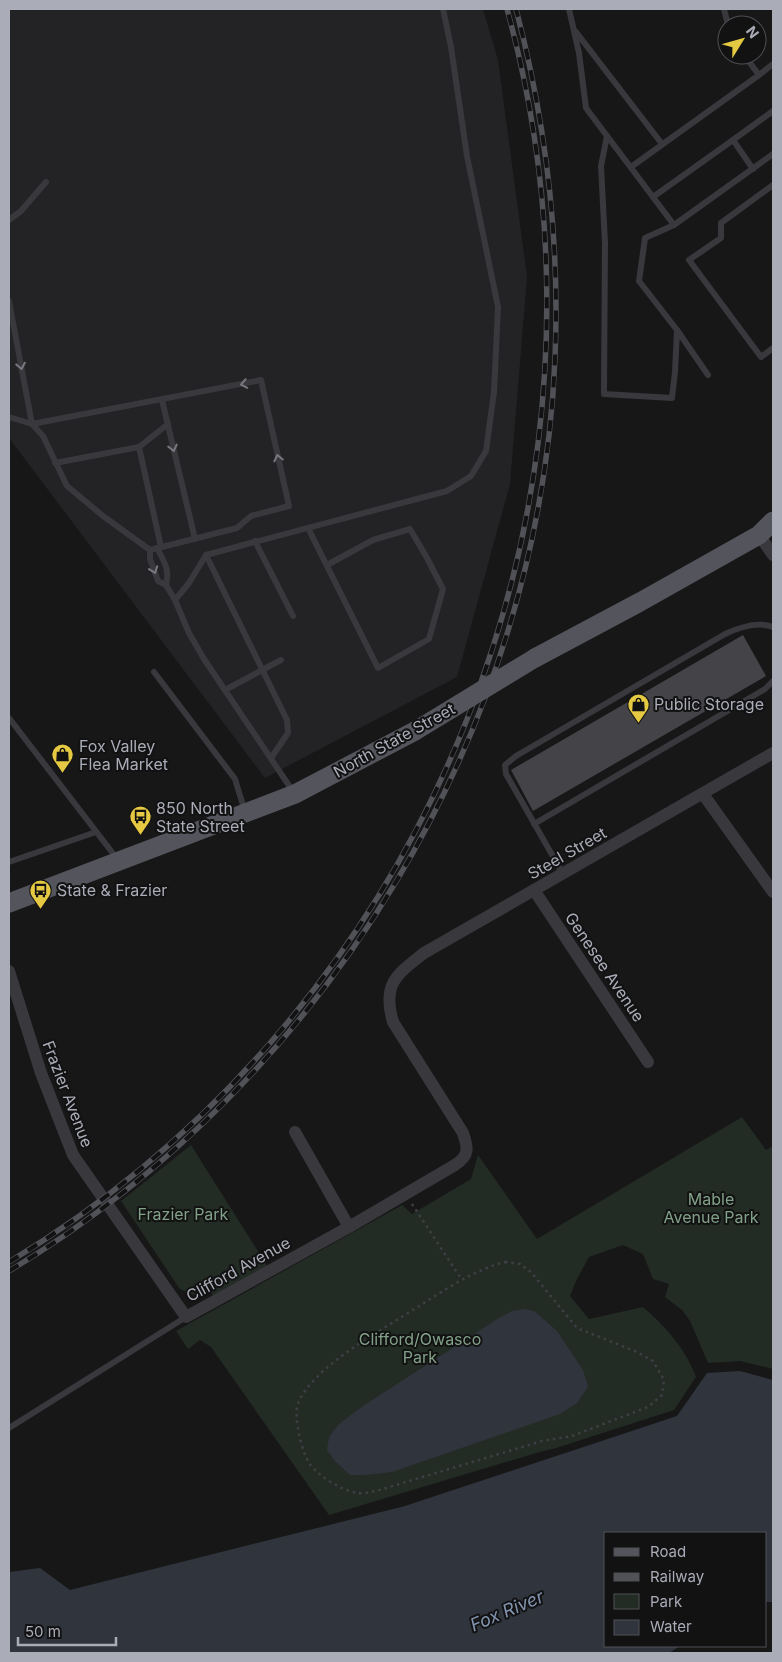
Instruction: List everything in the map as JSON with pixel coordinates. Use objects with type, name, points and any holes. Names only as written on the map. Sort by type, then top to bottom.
[{"type":"main road","name":"North State Street","points":[[9,903],[295,794],[415,731],[535,658],[766,534],[773,521]]},
{"type":"street","points":[[766,534],[773,555]]},
{"type":"street","name":"Steel Street","points":[[463,1133],[393,1022],[388,1006],[389,994],[394,980],[406,967],[424,953],[773,753]]},
{"type":"street","points":[[703,794],[773,892]]},
{"type":"street","name":"Genesee Avenue","points":[[534,890],[648,1062]]},
{"type":"street","name":"Frazier Avenue","points":[[9,971],[41,1073],[73,1155],[186,1317]]},
{"type":"street","points":[[295,1132],[349,1227]]},
{"type":"street","name":"Clifford Avenue","points":[[186,1317],[349,1227],[462,1160],[467,1154],[467,1144],[463,1133]]},
{"type":"lane","points":[[175,600],[189,583],[206,555],[446,491],[472,476],[486,451],[494,392],[498,307],[467,156],[451,47],[442,9]]},
{"type":"lane","points":[[569,9],[579,53],[586,108],[674,225]]},
{"type":"lane","points":[[574,30],[662,144]]},
{"type":"lane","points":[[631,167],[773,64]]},
{"type":"lane","points":[[752,65],[759,75]]},
{"type":"lane","points":[[653,197],[773,111]]},
{"type":"lane","points":[[607,136],[601,166],[605,243],[604,394],[672,398],[677,330]]},
{"type":"lane","points":[[734,140],[753,169]]},
{"type":"lane","points":[[708,375],[677,330],[639,281],[645,238],[674,225],[773,154]]},
{"type":"lane","points":[[9,220],[21,211],[46,182]]},
{"type":"lane","points":[[773,185],[721,223],[721,238],[689,260],[761,357],[773,348]]},
{"type":"lane","points":[[9,301],[32,424],[43,436],[67,486],[103,516],[156,549],[164,560],[169,575],[166,585]]},
{"type":"lane","points":[[9,417],[32,424],[261,380],[289,506],[251,516],[237,528],[156,549]]},
{"type":"lane","points":[[162,400],[195,539]]},
{"type":"lane","points":[[56,462],[139,447],[168,424]]},
{"type":"lane","points":[[139,447],[156,549],[150,559],[158,581],[166,585],[189,632],[225,690],[295,794]]},
{"type":"lane","points":[[308,528],[378,668],[429,639],[443,589],[410,529],[373,540],[327,565]]},
{"type":"lane","points":[[255,542],[293,616]]},
{"type":"lane","points":[[206,555],[287,720],[288,733],[271,758]]},
{"type":"lane","points":[[563,874],[506,774],[506,765],[516,756],[725,634],[743,626],[768,625],[773,627]]},
{"type":"lane","points":[[225,690],[281,660]]},
{"type":"lane","points":[[154,672],[235,779],[245,813]]},
{"type":"lane","points":[[534,824],[765,689],[773,681]]},
{"type":"lane","points":[[9,718],[119,861]]},
{"type":"lane","points":[[9,862],[96,832]]},
{"type":"lane","name":"Clifford Avenue","points":[[9,1428],[186,1317]]},
{"type":"path","points":[[405,1194],[462,1280]]},
{"type":"path","points":[[505,1262],[520,1264],[530,1272],[578,1328],[653,1361],[664,1380],[662,1395],[648,1407],[572,1436],[542,1441],[376,1492],[357,1493],[326,1478],[312,1467],[304,1454],[298,1426],[297,1405],[308,1387],[328,1366],[365,1340],[462,1280],[505,1262]]},
{"type":"shaded area","points":[[9,9],[483,9],[498,60],[527,277],[510,484],[457,677],[265,778],[9,438]]},
{"type":"green space","name":"Clifford/Owasco Park","points":[[742,1117],[766,1150],[773,1146],[773,1369],[740,1361],[708,1363],[690,1321],[682,1310],[665,1297],[669,1284],[653,1279],[643,1254],[623,1245],[589,1257],[570,1296],[589,1319],[643,1307],[667,1330],[687,1357],[696,1377],[674,1410],[553,1449],[329,1515],[211,1347],[200,1340],[188,1349],[176,1331],[402,1205],[412,1214],[471,1179],[478,1155],[537,1239]]},
{"type":"green space","name":"Frazier Park","points":[[191,1145],[268,1267],[214,1297],[211,1293],[195,1295],[179,1288],[121,1201]]},
{"type":"water","points":[[524,1309],[534,1311],[557,1331],[583,1370],[588,1387],[577,1403],[560,1414],[392,1472],[350,1475],[335,1461],[327,1450],[329,1437],[339,1424],[363,1406],[499,1318],[512,1311]]},
{"type":"water","name":"Fox River","points":[[740,1371],[773,1380],[773,1602],[767,1602],[767,1532],[604,1532],[604,1647],[678,1647],[669,1653],[9,1653],[9,1572],[40,1568],[70,1590],[405,1506],[677,1416],[707,1373]]},
{"type":"building","name":"Public Storage","points":[[743,635],[766,676],[533,811],[511,770]]},
{"type":"railway","points":[[9,1262],[158,1154],[285,1025],[389,879],[467,719],[520,548],[545,370],[541,190],[507,9]]},
{"type":"railway","points":[[9,1271],[123,1192],[226,1100],[318,996],[396,882],[459,760],[508,630],[540,496],[555,358],[555,270],[549,182],[535,95],[516,9]]},
{"type":"place","name":"Public Storage","points":[[638,723]]},
{"type":"place","name":"Fox Valley Flea Market","points":[[63,774]]},
{"type":"place","name":"850 North State Street","points":[[140,836]]},
{"type":"place","name":"State & Frazier","points":[[41,909]]},
{"type":"park label","name":"Mable Avenue Park","points":[[711,1208]]}]
